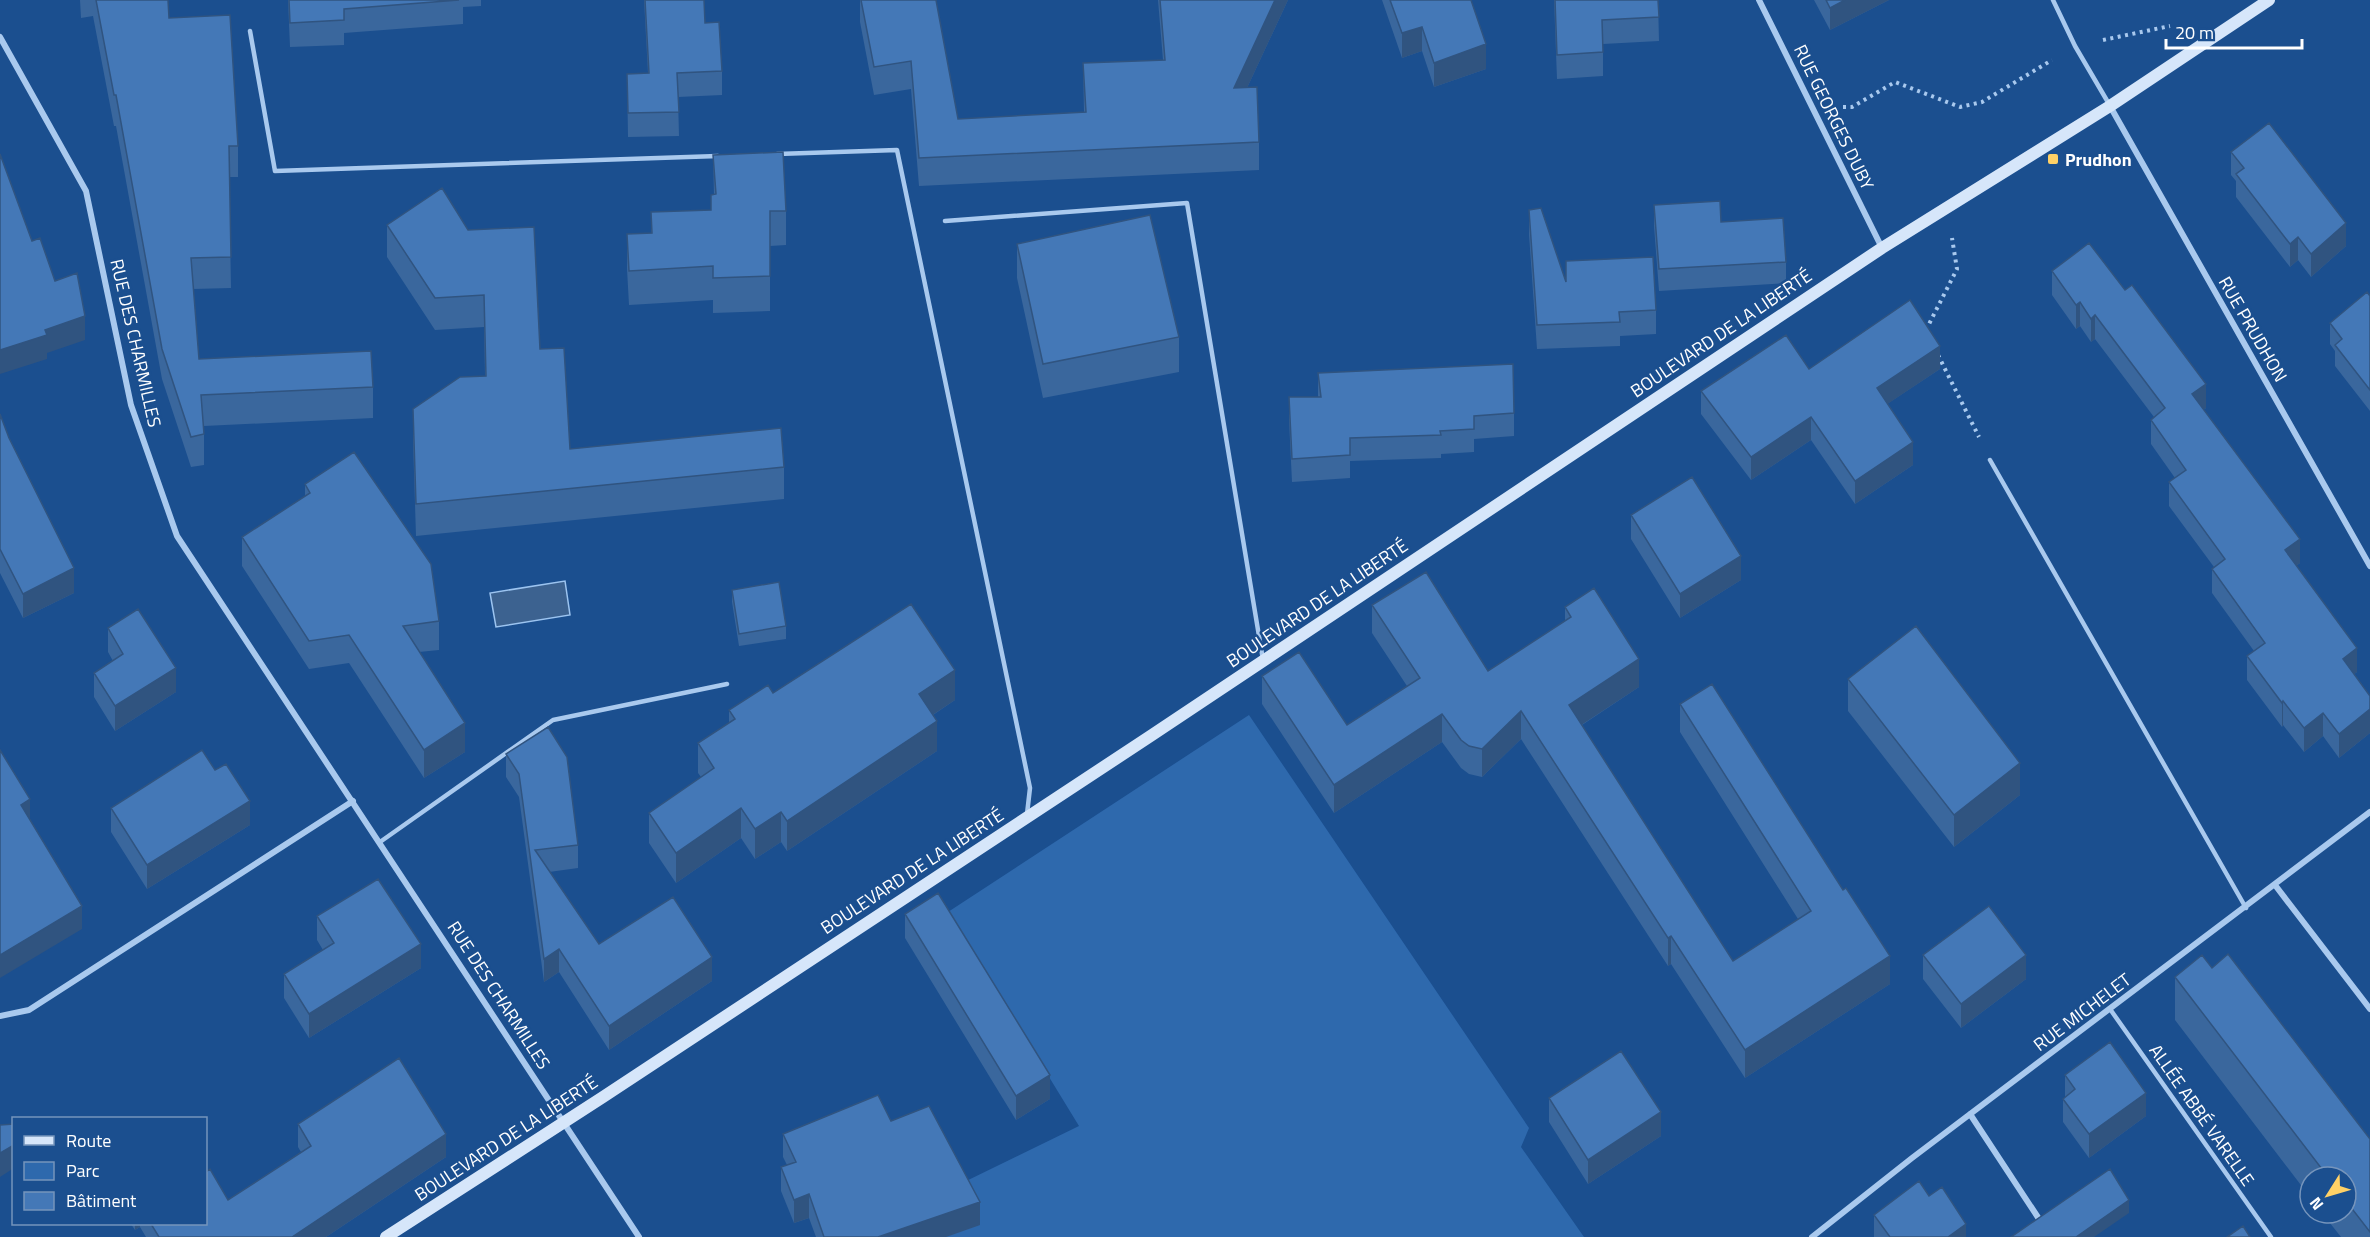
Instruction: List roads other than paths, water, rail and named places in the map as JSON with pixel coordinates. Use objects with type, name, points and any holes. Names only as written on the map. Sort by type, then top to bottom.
[{"type":"main road","name":"BOULEVARD DE LA LIBERTÉ","points":[[386,1237],[1027,817],[1882,248],[2110,106],[2269,0]]},
{"type":"street","name":"RUE GEORGES DUBY","points":[[1759,0],[1882,248]]},
{"type":"street","name":"RUE DES CHARMILLES","points":[[0,37],[86,191],[131,405],[177,536],[639,1237]]},
{"type":"street","name":"RUE PRUDHON","points":[[2110,106],[2370,566]]},
{"type":"street","points":[[0,1016],[29,1010],[353,801]]},
{"type":"street","name":"RUE MICHELET","points":[[1812,1237],[1970,1114],[2246,908],[2370,812]]},
{"type":"street","points":[[2275,885],[2370,1009]]},
{"type":"street","points":[[1970,1114],[2042,1222]]},
{"type":"lane","points":[[2053,0],[2075,46],[2110,106]]},
{"type":"lane","points":[[250,31],[275,171],[730,156]]},
{"type":"lane","points":[[766,154],[897,150],[1030,788],[1027,817]]},
{"type":"lane","points":[[945,221],[1187,203],[1263,660]]},
{"type":"lane","points":[[1990,460],[2246,908]]},
{"type":"lane","points":[[380,842],[553,720],[728,684]]},
{"type":"lane","name":"ALLÉE ABBÉ VARELLE","points":[[2110,1009],[2271,1237]]},
{"type":"place","name":"Prudhon","points":[[2053,159]]}]
